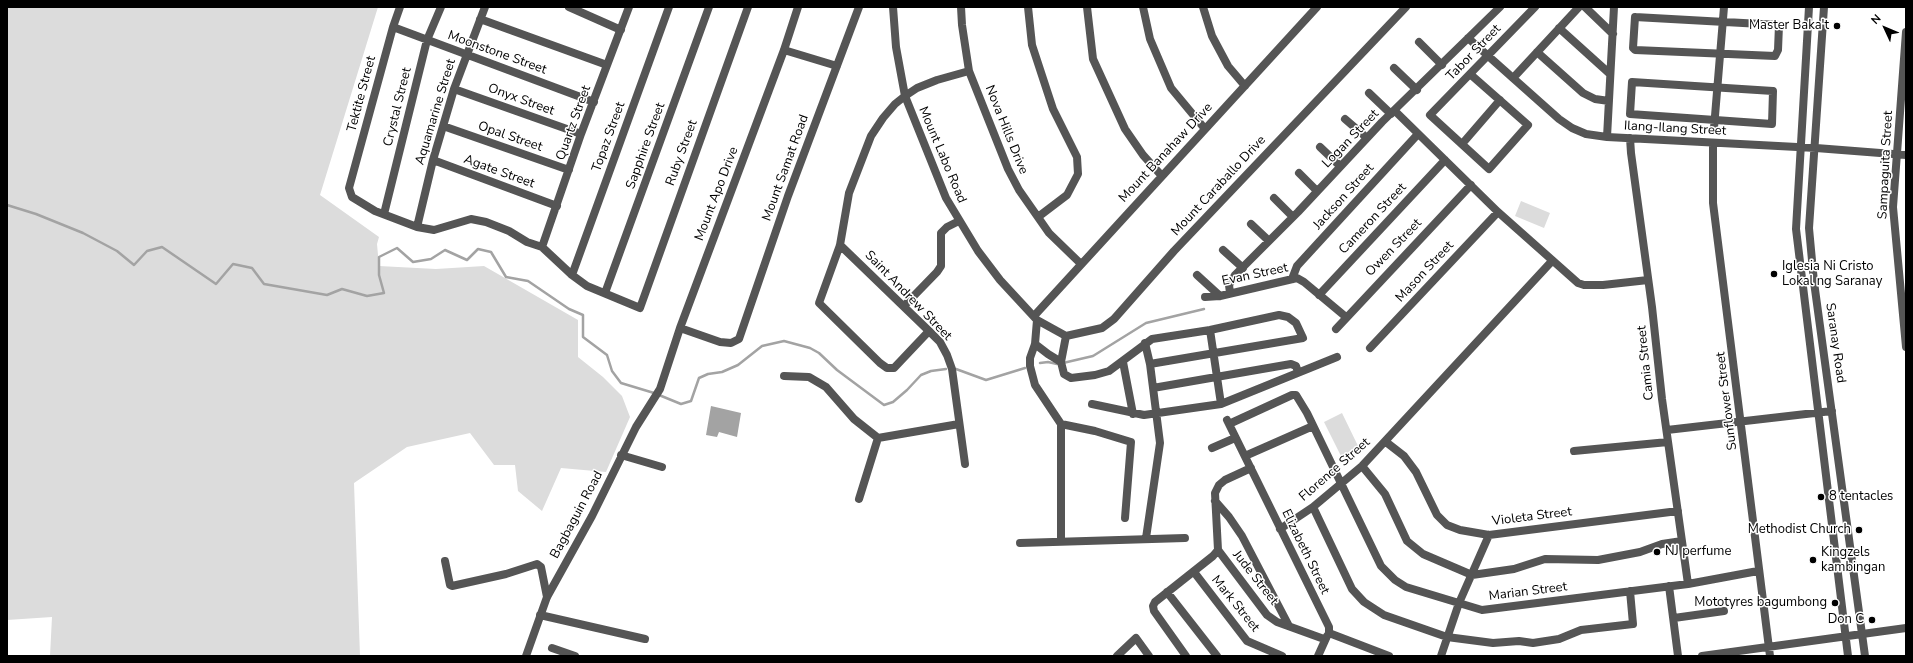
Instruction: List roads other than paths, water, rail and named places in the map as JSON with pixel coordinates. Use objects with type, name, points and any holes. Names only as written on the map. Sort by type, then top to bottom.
[{"type":"street","name":"Tektite Street","points":[[384,214],[363,205],[352,197],[349,188],[393,27],[400,7]]},
{"type":"street","name":"Crystal Street","points":[[384,214],[427,40],[441,7]]},
{"type":"street","name":"Aquamarine Street","points":[[417,227],[433,160],[454,89],[485,7]]},
{"type":"street","points":[[569,7],[621,30]]},
{"type":"street","name":"Quartz Street","points":[[542,247],[581,134],[629,7]]},
{"type":"street","name":"Topaz Street","points":[[572,275],[669,7]]},
{"type":"street","name":"Sapphire Street","points":[[605,293],[709,7]]},
{"type":"street","name":"Ruby Street","points":[[605,293],[640,308],[748,7]]},
{"type":"street","name":"Mount Apo Drive","points":[[660,389],[680,328],[784,50],[798,7]]},
{"type":"street","name":"Mount Samat Road","points":[[680,328],[720,342],[731,343],[738,339],[788,196],[859,7]]},
{"type":"street","name":"Mount Labo Road","points":[[893,7],[896,47],[905,96],[946,198],[978,252],[1035,318]]},
{"type":"street","name":"Nova Hills Drive","points":[[961,7],[962,25],[969,71],[1008,169],[1049,233],[1081,264]]},
{"type":"street","points":[[1028,7],[1032,45],[1053,109],[1077,157],[1078,174],[1067,195],[1038,217]]},
{"type":"street","points":[[1087,7],[1093,60],[1125,129],[1143,155],[1161,175]]},
{"type":"street","points":[[1144,7],[1150,39],[1171,88],[1205,129]]},
{"type":"street","points":[[1203,7],[1212,36],[1228,66],[1246,86]]},
{"type":"street","name":"Mount Banahaw Drive","points":[[1035,318],[1161,175],[1246,86],[1317,7]]},
{"type":"street","name":"Mount Caraballo Drive","points":[[1066,336],[1102,328],[1114,319],[1174,251],[1406,7]]},
{"type":"street","name":"Logan Street","points":[[1230,293],[1229,285],[1269,240],[1293,217],[1367,138],[1500,7]]},
{"type":"street","name":"Tabor Street","points":[[1462,144],[1430,115],[1535,7]]},
{"type":"street","points":[[1514,77],[1579,7]]},
{"type":"street","points":[[1585,7],[1612,34]]},
{"type":"street","points":[[1607,137],[1614,7]]},
{"type":"street","points":[[1714,124],[1724,7]]},
{"type":"street","name":"Saranay Road","points":[[1809,7],[1796,229],[1848,656]]},
{"type":"street","name":"Saranay Road","points":[[1824,7],[1816,148],[1809,228],[1865,656]]},
{"type":"street","points":[[1635,16],[1723,23],[1779,25],[1778,50],[1775,56],[1720,55],[1633,48],[1635,16]]},
{"type":"street","points":[[480,19],[607,65]]},
{"type":"street","name":"Moonstone Street","points":[[393,27],[594,102]]},
{"type":"street","points":[[1559,28],[1610,74]]},
{"type":"street","name":"Sampaguita Street","points":[[1906,32],[1893,207],[1906,347]]},
{"type":"street","name":"Ilang-Ilang Street","points":[[1468,38],[1566,124],[1586,134],[1607,137],[1801,147],[1906,155]]},
{"type":"street","points":[[1419,42],[1442,65]]},
{"type":"street","points":[[784,50],[837,66]]},
{"type":"street","points":[[1537,52],[1583,93],[1595,99],[1609,101]]},
{"type":"street","points":[[1394,68],[1417,90]]},
{"type":"street","points":[[929,331],[894,368],[887,368],[880,363],[819,303],[840,245],[849,193],[871,136],[883,118],[895,104],[905,96],[918,88],[937,80],[969,71]]},
{"type":"street","points":[[1470,74],[1500,100],[1528,125],[1489,168],[1462,144],[1500,100]]},
{"type":"street","points":[[1632,82],[1773,91],[1772,124],[1714,124],[1630,114],[1632,82]]},
{"type":"street","name":"Onyx Street","points":[[454,89],[581,134]]},
{"type":"street","points":[[1370,93],[1418,134],[1498,212],[1572,278],[1584,285],[1603,285],[1648,280]]},
{"type":"street","points":[[1345,119],[1367,138]]},
{"type":"street","name":"Opal Street","points":[[443,126],[569,170]]},
{"type":"street","name":"Jackson Street","points":[[1292,279],[1297,266],[1418,134]]},
{"type":"street","name":"Camia Street","points":[[1630,138],[1668,442],[1688,584]]},
{"type":"street","name":"Sunflower Street","points":[[1713,143],[1713,203],[1741,421],[1758,571],[1770,656]]},
{"type":"street","points":[[1320,147],[1340,166]]},
{"type":"street","name":"Agate Street","points":[[433,160],[557,206]]},
{"type":"street","name":"Cameron Street","points":[[1319,295],[1445,160]]},
{"type":"street","points":[[1299,173],[1317,191]]},
{"type":"street","name":"Owen Street","points":[[1336,329],[1471,185]]},
{"type":"street","points":[[1274,198],[1293,217]]},
{"type":"street","name":"Mason Street","points":[[1370,348],[1498,212]]},
{"type":"street","points":[[384,214],[417,227],[434,230],[471,219],[486,222],[510,231],[526,242],[542,247],[572,275],[587,286],[605,293]]},
{"type":"street","points":[[904,306],[941,266],[941,233],[947,227],[959,221]]},
{"type":"street","points":[[1251,224],[1269,240]]},
{"type":"street","name":"Saint Andrew Street","points":[[840,245],[940,342],[948,355],[952,369],[965,464]]},
{"type":"street","points":[[1223,250],[1243,268]]},
{"type":"street","name":"Florence Street","points":[[1280,529],[1313,507],[1362,466],[1386,442],[1552,260]]},
{"type":"street","points":[[1197,275],[1220,296]]},
{"type":"street","name":"Evan Street","points":[[1205,297],[1220,296],[1297,278],[1304,282],[1346,317]]},
{"type":"street","points":[[1035,318],[1066,336],[1061,362],[1064,374],[1071,378],[1095,375],[1108,371],[1123,362],[1145,343],[1152,339],[1210,330],[1280,315],[1288,317],[1296,323],[1303,338],[1150,364]]},
{"type":"street","points":[[1035,318],[1035,344],[1030,362],[1035,385],[1061,424],[1061,541]]},
{"type":"street","points":[[1210,330],[1221,404]]},
{"type":"street","points":[[1145,343],[1150,364],[1160,443],[1146,538]]},
{"type":"street","points":[[1035,344],[1061,362]]},
{"type":"street","points":[[1092,404],[1133,414],[1156,413],[1221,404],[1244,396],[1298,372],[1337,357]]},
{"type":"street","points":[[1123,362],[1133,414]]},
{"type":"street","points":[[1153,388],[1291,364],[1296,366],[1298,372]]},
{"type":"street","points":[[784,376],[809,377],[826,387],[854,419],[878,438],[959,424]]},
{"type":"street","name":"Bagbaguin Road","points":[[526,656],[547,597],[592,516],[636,427],[660,389]]},
{"type":"street","name":"Elizabeth Street","points":[[1296,395],[1292,395],[1228,421],[1329,627],[1327,636]]},
{"type":"street","name":"Marian Street","points":[[1296,395],[1314,426],[1381,566],[1395,580],[1406,587],[1482,610],[1688,584],[1758,571]]},
{"type":"street","points":[[1667,430],[1832,411]]},
{"type":"street","points":[[1061,424],[1095,431],[1131,442],[1124,518]]},
{"type":"street","points":[[1245,456],[1314,426]]},
{"type":"street","points":[[859,499],[878,438]]},
{"type":"street","points":[[1212,448],[1235,438]]},
{"type":"street","name":"Violeta Street","points":[[1386,442],[1404,456],[1416,472],[1437,515],[1447,525],[1460,530],[1489,535],[1678,511]]},
{"type":"street","points":[[1574,451],[1668,442]]},
{"type":"street","points":[[621,455],[662,467]]},
{"type":"street","points":[[1362,466],[1385,494],[1407,541],[1423,554],[1472,575],[1514,569],[1545,559],[1598,560],[1640,552],[1662,544],[1682,541]]},
{"type":"street","name":"Jude Street","points":[[1251,468],[1224,480],[1219,485],[1215,493],[1218,550],[1260,608],[1277,622],[1327,636]]},
{"type":"street","points":[[1215,501],[1229,517],[1242,536],[1289,626]]},
{"type":"street","points":[[1313,507],[1352,589],[1364,602],[1384,615],[1447,637],[1493,642],[1519,641],[1533,643],[1558,639],[1581,630],[1634,624],[1630,591]]},
{"type":"street","points":[[1441,656],[1459,603],[1489,535]]},
{"type":"street","points":[[1020,543],[1185,538]]},
{"type":"street","points":[[1186,656],[1154,612],[1153,606],[1155,602],[1194,572],[1218,550]]},
{"type":"street","points":[[444,561],[450,585],[452,586],[506,574],[537,564],[541,568],[547,597]]},
{"type":"street","name":"Mark Street","points":[[1194,572],[1247,641],[1282,656]]},
{"type":"street","points":[[1669,586],[1678,656]]},
{"type":"street","points":[[1167,592],[1217,656]]},
{"type":"street","points":[[1674,618],[1724,611]]},
{"type":"street","points":[[540,615],[645,639]]},
{"type":"street","points":[[1702,656],[1906,628]]},
{"type":"street","points":[[1318,656],[1327,636],[1389,656]]},
{"type":"street","points":[[1117,656],[1136,638],[1149,656]]},
{"type":"street","points":[[552,648],[575,656]]},
{"type":"waterway","points":[[7,205],[36,214],[83,233],[117,251],[134,265],[147,251],[162,247],[216,284],[233,264],[252,268],[264,284],[327,295],[342,289],[367,296],[384,293],[379,275],[379,257],[397,248],[413,262],[431,259],[445,250],[467,260],[478,249],[491,252],[506,277],[528,281],[569,309],[583,315],[583,337],[607,355],[612,371],[621,383],[654,393]]},
{"type":"waterway","points":[[1063,363],[1093,356],[1146,323],[1204,309]]},
{"type":"waterway","points":[[659,395],[681,404],[691,401],[699,378],[708,374],[722,372],[738,365],[762,346],[784,341],[810,348],[819,353],[837,370],[884,405],[893,402],[921,375],[931,371],[946,369]]},
{"type":"waterway","points":[[1040,363],[1048,362],[1057,364]]},
{"type":"waterway","points":[[956,369],[986,380],[1025,368]]},
{"type":"place","name":"Master Baka't","points":[[1837,26]]},
{"type":"place","name":"Iglesia Ni Cristo Lokal ng Saranay","points":[[1774,274]]},
{"type":"place","name":"8 tentacles","points":[[1821,497]]},
{"type":"place","name":"Methodist Church","points":[[1859,530]]},
{"type":"place","name":"NJ perfume","points":[[1657,552]]},
{"type":"place","name":"Kingzels kambingan","points":[[1813,560]]},
{"type":"place","name":"Mototyres bagumbong","points":[[1835,603]]},
{"type":"place","name":"Don C","points":[[1872,620]]}]
